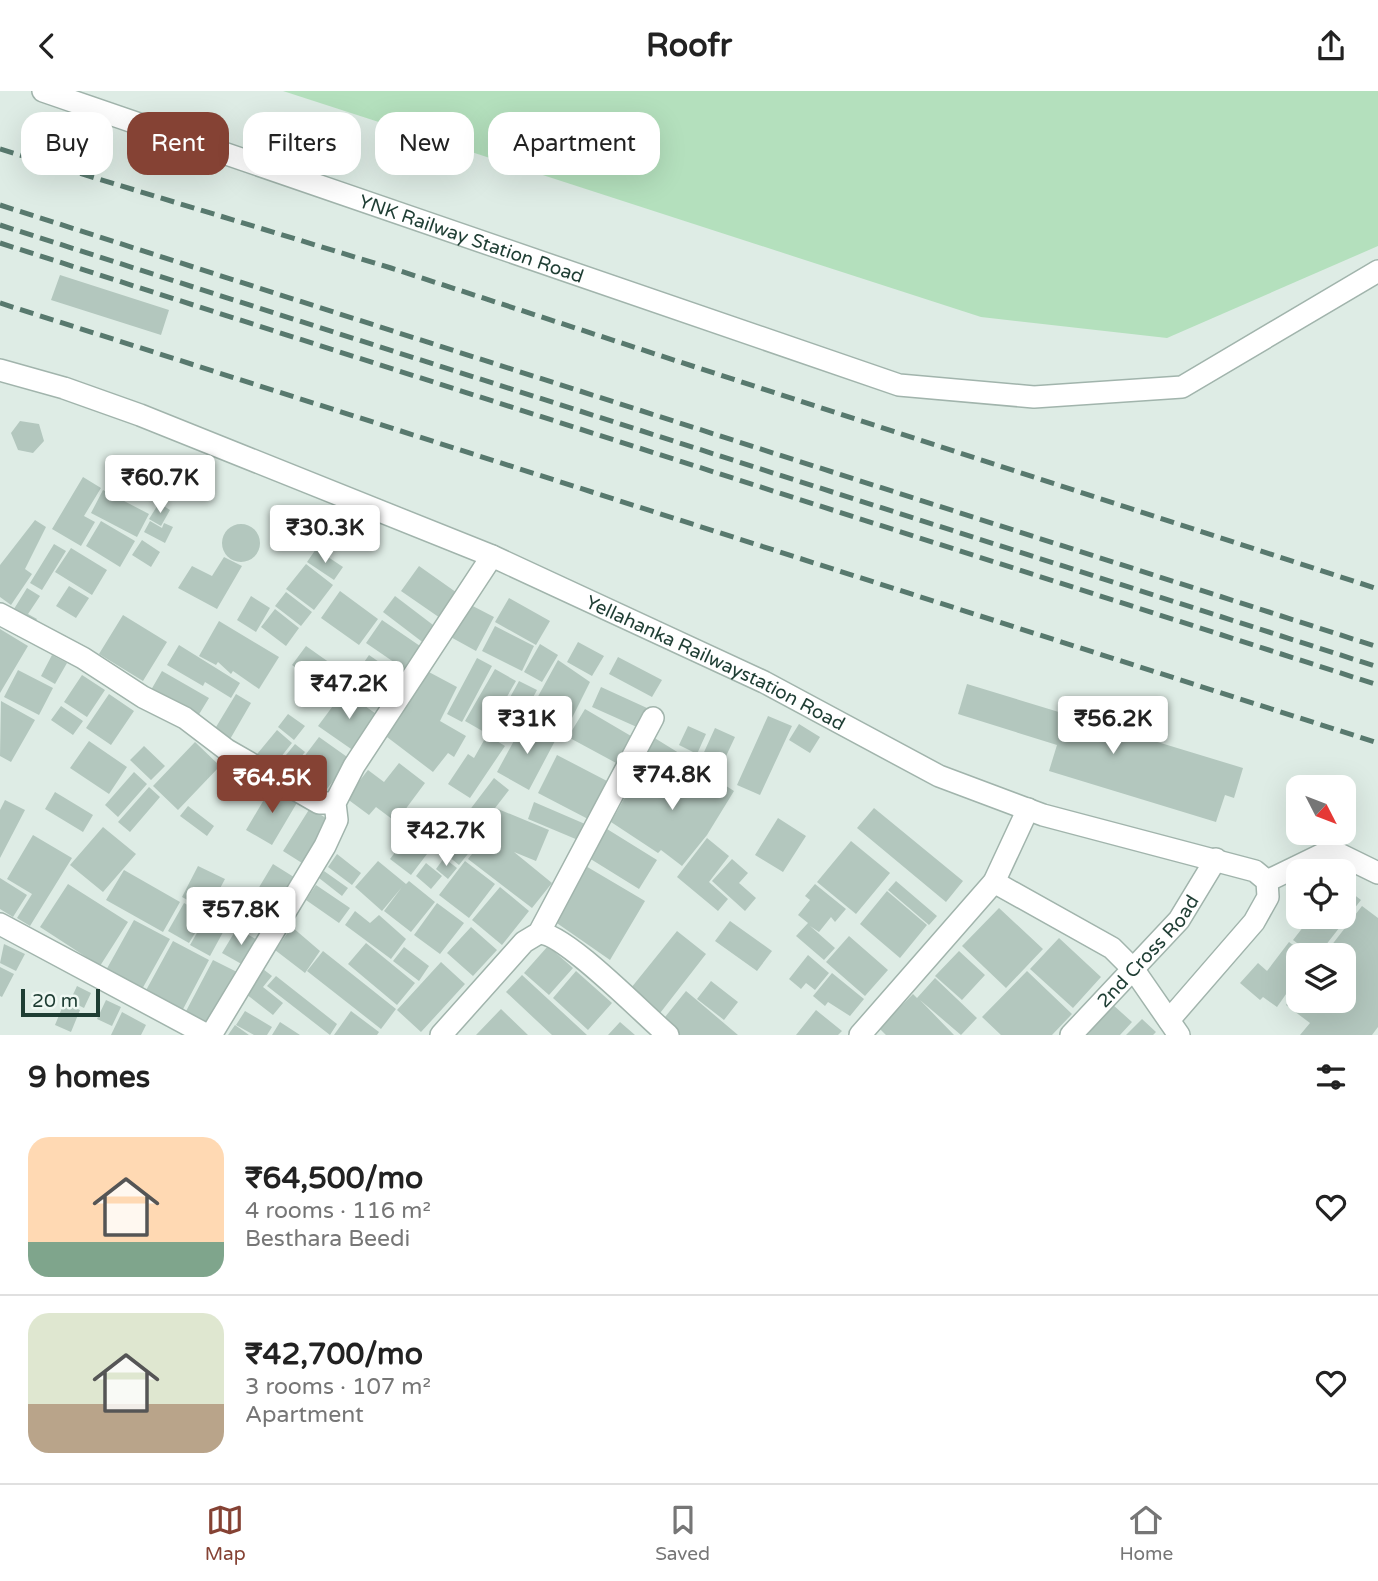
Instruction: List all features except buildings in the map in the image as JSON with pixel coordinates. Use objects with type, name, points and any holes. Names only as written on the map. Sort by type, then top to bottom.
[{"type":"street","name":"YNK Railway Station Road","points":[[43,91],[900,385],[1034,397],[1182,387],[1378,271]]},
{"type":"street","name":"Yellahanka Railwaystation Road","points":[[0,370],[64,388],[140,415],[492,557],[764,682],[939,776],[1028,810],[1255,871],[1267,881]]},
{"type":"street","points":[[0,924],[209,1035],[325,846],[337,820],[335,803],[354,767],[492,557]]},
{"type":"street","points":[[0,614],[83,658],[143,697],[185,718],[227,750],[319,803],[335,803]]},
{"type":"street","points":[[539,933],[653,719]]},
{"type":"street","points":[[865,1033],[994,882],[1028,810]]},
{"type":"street","points":[[994,882],[1112,948],[1134,970],[1174,1028],[1254,922],[1268,897],[1267,881],[1331,849],[1378,873]]},
{"type":"street","name":"2nd Cross Road","points":[[1071,1035],[1179,920],[1216,859]]},
{"type":"street","points":[[441,1035],[524,942],[539,933],[547,933],[586,960],[667,1035]]},
{"type":"green space","points":[[283,91],[1378,91],[1378,246],[1167,338],[981,317],[542,175],[660,175],[660,112],[488,112],[488,157],[474,153],[474,112],[375,112],[375,121],[361,116],[361,112],[348,112]]},
{"type":"railway","points":[[0,149],[391,268],[1378,589]]},
{"type":"railway","points":[[0,205],[1378,647]]},
{"type":"railway","points":[[0,225],[1378,667]]},
{"type":"railway","points":[[0,243],[1378,685]]},
{"type":"railway","points":[[0,303],[1378,743]]}]
